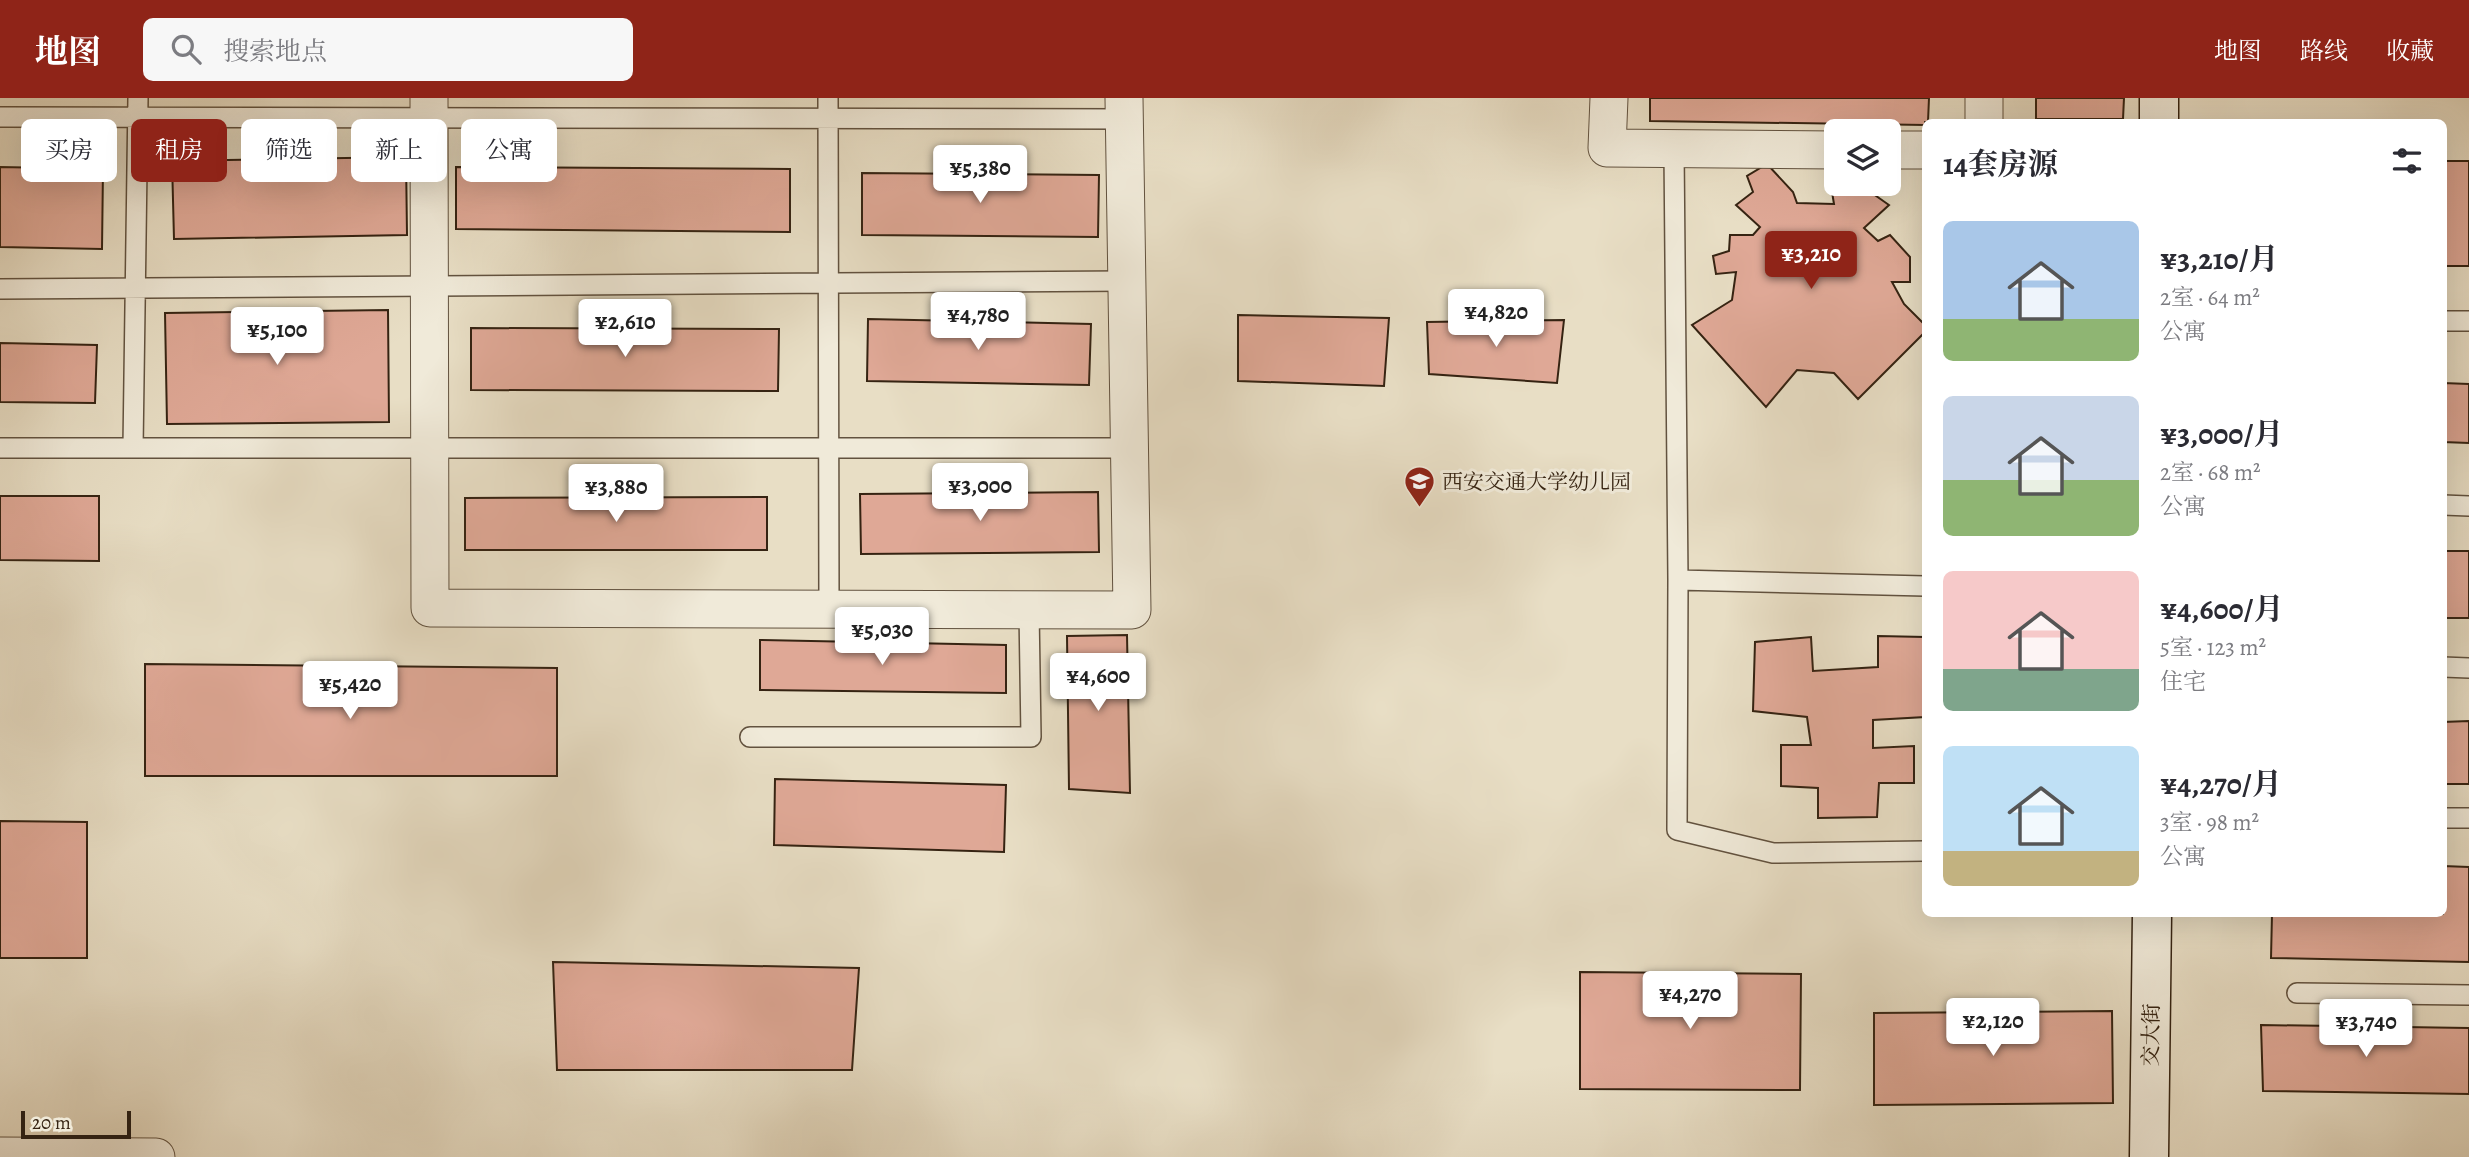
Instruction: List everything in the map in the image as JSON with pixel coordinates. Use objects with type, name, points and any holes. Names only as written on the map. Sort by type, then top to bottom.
[{"type":"street","points":[[1608,98],[1607,148],[1824,150]]},
{"type":"street","points":[[1984,98],[1984,119]]},
{"type":"street","points":[[2159,98],[2159,119]]},
{"type":"street","points":[[428,108],[430,608],[829,610],[1132,610],[1124,109]]},
{"type":"street","points":[[1901,150],[1922,150]]},
{"type":"street","name":"交大街","points":[[2149,1157],[2152,917]]},
{"type":"street","points":[[0,1156],[156,1157]]},
{"type":"lane","points":[[828,98],[829,610]]},
{"type":"lane","points":[[0,117],[138,108],[428,108],[827,119],[1124,109]]},
{"type":"lane","points":[[133,448],[138,108]]},
{"type":"lane","points":[[1674,150],[1678,580],[1677,830],[1773,853],[1922,850]]},
{"type":"lane","points":[[0,289],[1126,281]]},
{"type":"lane","points":[[2447,321],[2469,321]]},
{"type":"lane","points":[[0,448],[1129,448]]},
{"type":"lane","points":[[2447,505],[2469,506]]},
{"type":"lane","points":[[1678,580],[1922,586]]},
{"type":"lane","points":[[750,737],[1031,737],[1029,610]]},
{"type":"lane","points":[[2447,667],[2469,668]]},
{"type":"lane","points":[[2447,818],[2469,818]]},
{"type":"lane","points":[[2297,993],[2469,995]]},
{"type":"building","points":[[1650,98],[1929,98],[1928,119],[1922,119],[1922,125],[1901,125],[1901,119],[1824,119],[1824,124],[1650,121]]},
{"type":"building","points":[[2036,98],[2124,98],[2123,119],[2036,119]]},
{"type":"building","points":[[337,158],[351,158],[351,182],[406,182],[407,235],[174,239],[173,182],[227,182],[227,160],[241,160],[241,182],[337,182]]},
{"type":"building","points":[[2447,161],[2469,161],[2469,266],[2447,266]]},
{"type":"building","points":[[1767,164],[1793,192],[1797,203],[1834,204],[1833,196],[1876,196],[1889,205],[1864,228],[1878,241],[1890,235],[1910,257],[1910,282],[1892,282],[1904,304],[1922,322],[1922,335],[1858,399],[1834,373],[1797,370],[1766,407],[1692,325],[1732,300],[1736,272],[1716,274],[1713,256],[1729,251],[1730,235],[1753,235],[1760,227],[1736,205],[1753,192],[1747,176]]},
{"type":"building","points":[[0,167],[21,167],[21,182],[103,182],[102,249],[0,247]]},
{"type":"building","points":[[456,167],[461,167],[461,182],[557,182],[557,168],[790,169],[790,232],[456,229]]},
{"type":"building","points":[[862,173],[1099,175],[1098,237],[862,235]]},
{"type":"building","points":[[388,310],[389,422],[167,424],[165,313]]},
{"type":"building","points":[[1238,315],[1389,318],[1384,386],[1238,381]]},
{"type":"building","points":[[868,319],[1091,324],[1089,385],[867,381]]},
{"type":"building","points":[[1564,320],[1557,383],[1429,374],[1427,322]]},
{"type":"building","points":[[471,328],[779,329],[778,391],[471,390]]},
{"type":"building","points":[[0,343],[97,345],[95,403],[0,402]]},
{"type":"building","points":[[2447,383],[2469,384],[2469,443],[2447,442]]},
{"type":"building","points":[[1098,492],[1099,552],[861,554],[860,494]]},
{"type":"building","points":[[0,496],[99,496],[99,561],[0,560]]},
{"type":"building","points":[[767,497],[767,550],[465,550],[465,498]]},
{"type":"building","points":[[2447,551],[2469,551],[2469,618],[2447,618]]},
{"type":"building","points":[[1127,635],[1130,793],[1069,789],[1067,636]]},
{"type":"building","points":[[1878,636],[1922,637],[1922,717],[1873,720],[1873,748],[1914,746],[1914,783],[1879,783],[1877,817],[1818,818],[1818,788],[1781,786],[1781,745],[1811,745],[1807,717],[1753,711],[1755,642],[1811,637],[1813,671],[1878,667]]},
{"type":"building","points":[[760,640],[1006,645],[1006,693],[760,690]]},
{"type":"building","points":[[145,664],[557,668],[557,776],[145,776]]},
{"type":"building","points":[[2469,721],[2469,784],[2447,784],[2447,722]]},
{"type":"building","points":[[775,779],[1006,785],[1004,852],[774,845]]},
{"type":"building","points":[[0,821],[87,822],[87,958],[0,958]]},
{"type":"building","points":[[2447,866],[2469,867],[2469,962],[2271,958],[2272,917],[2447,917]]},
{"type":"building","points":[[553,962],[859,968],[852,1070],[557,1070]]},
{"type":"building","points":[[1580,972],[1801,974],[1800,1090],[1580,1089]]},
{"type":"building","points":[[2112,1011],[2113,1103],[1874,1105],[1874,1013]]},
{"type":"building","points":[[2261,1025],[2469,1028],[2469,1094],[2263,1091]]},
{"type":"place","name":"西安交通大学幼儿园","points":[[1419,509]]}]
